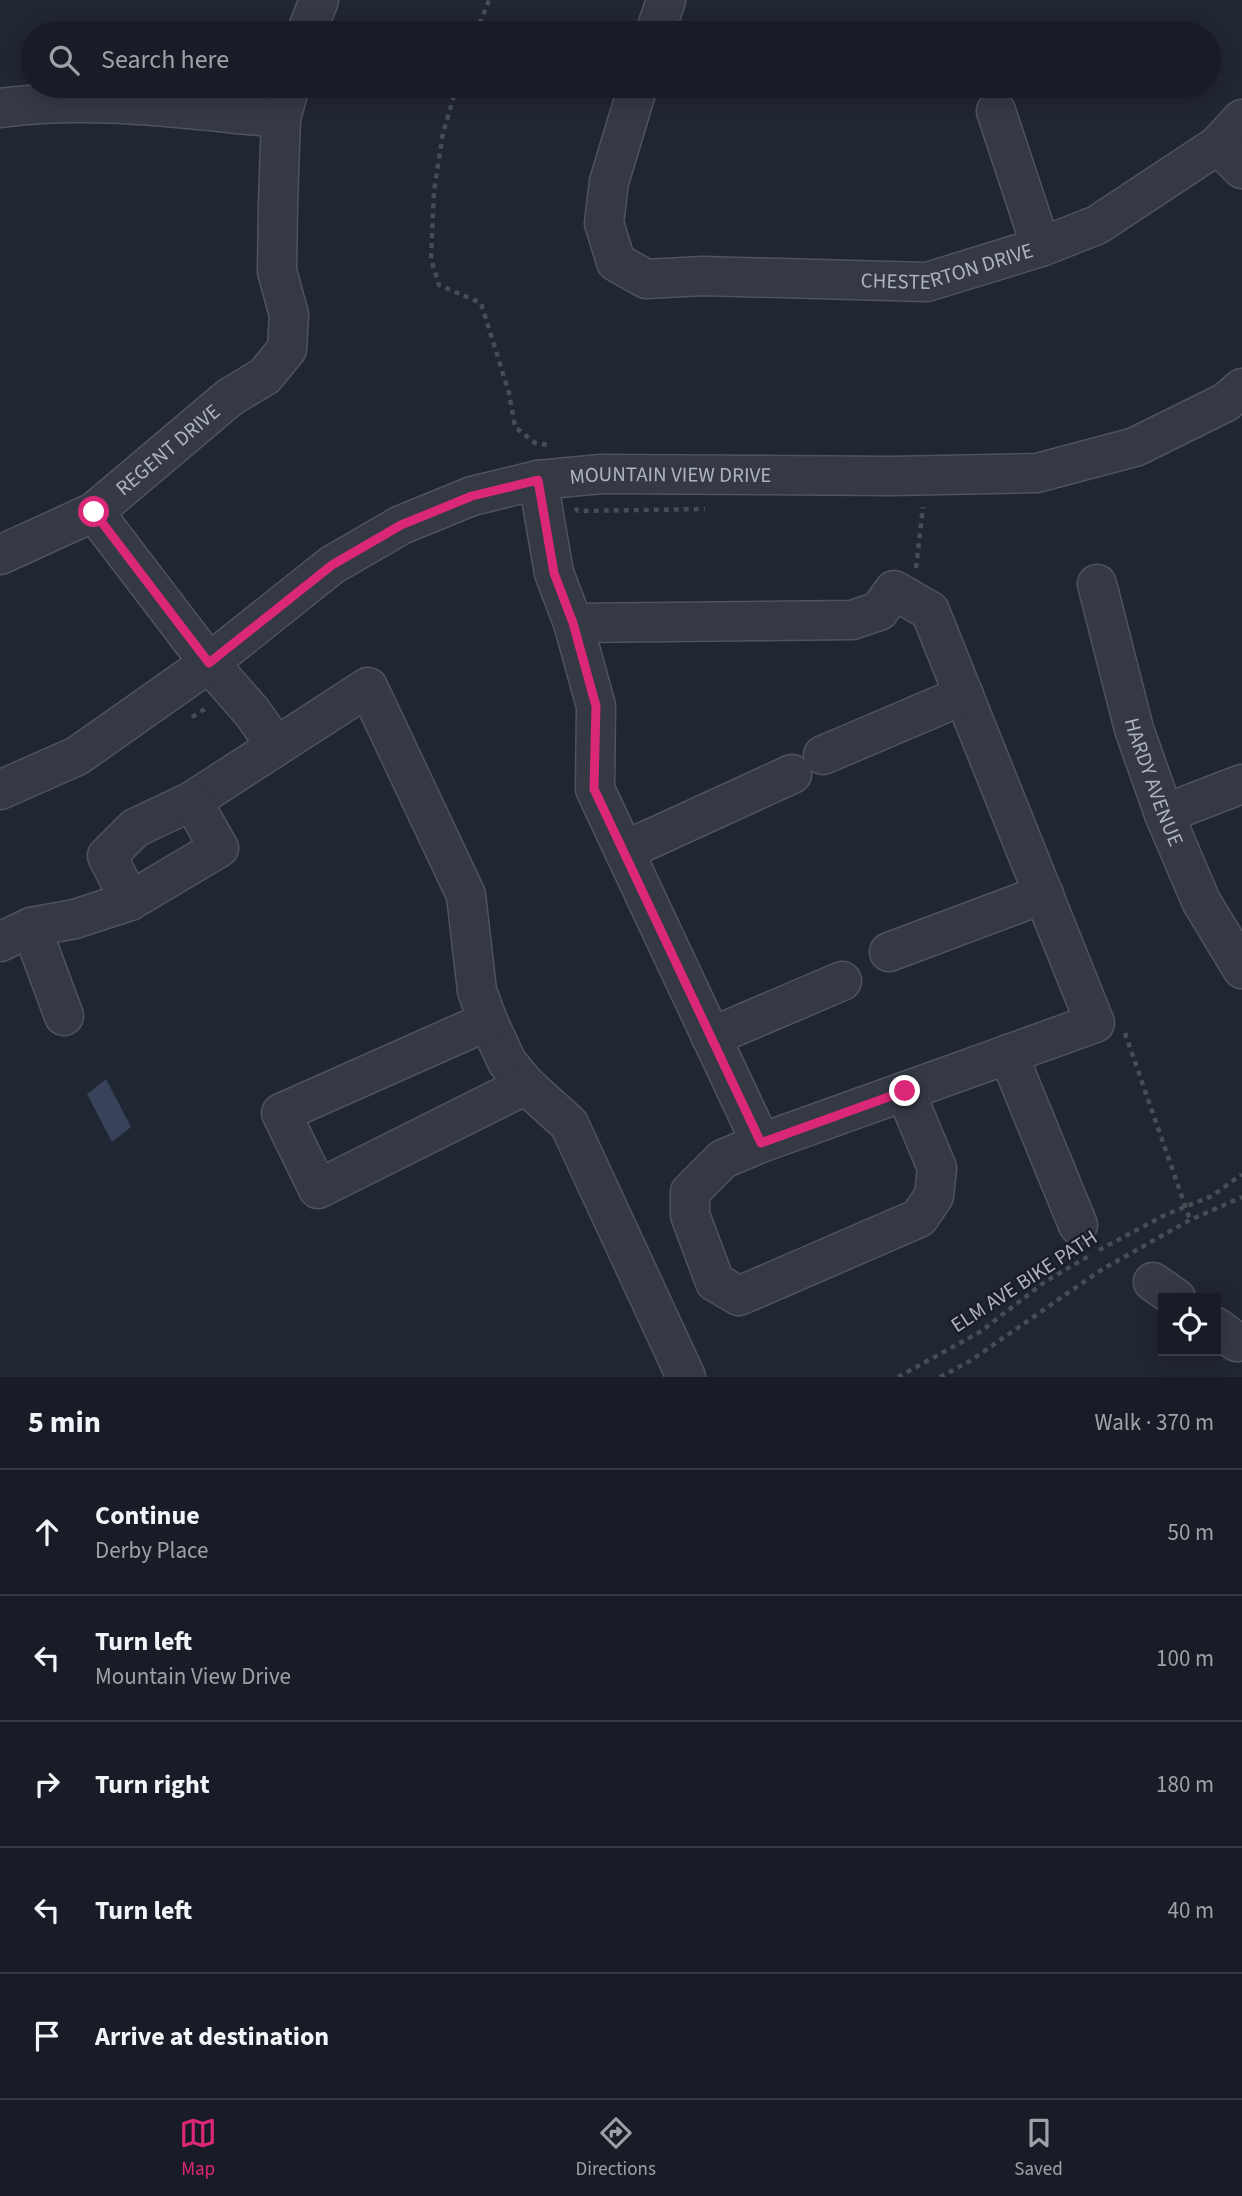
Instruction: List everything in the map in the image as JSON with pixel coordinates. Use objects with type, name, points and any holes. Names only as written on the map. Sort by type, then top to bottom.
[{"type":"street","points":[[311,21],[319,0]]},
{"type":"street","points":[[659,21],[666,0]]},
{"type":"street","name":"CHESTERTON DRIVE","points":[[634,98],[609,183],[604,223],[616,262],[646,279],[703,276],[927,282],[1041,247],[1097,225],[1234,144]]},
{"type":"street","points":[[0,108],[36,103],[285,102]]},
{"type":"street","name":"REGENT DRIVE","points":[[0,555],[94,512],[230,397],[265,376],[286,349],[289,315],[277,271],[285,102]]},
{"type":"street","points":[[996,111],[1041,247]]},
{"type":"street","name":"MOUNTAIN VIEW DRIVE","points":[[0,790],[77,756],[209,663],[332,565],[401,525],[472,496],[538,480],[601,474],[1037,473],[1135,447],[1226,402],[1242,388]]},
{"type":"street","points":[[538,480],[554,573],[573,623],[596,706],[594,789],[761,1143]]},
{"type":"street","points":[[94,512],[276,746]]},
{"type":"street","name":"HARDY AVENUE","points":[[1097,584],[1134,729],[1164,814],[1201,901],[1242,969]]},
{"type":"street","points":[[573,623],[852,620],[878,611],[894,590],[930,611],[1095,1023],[905,1091],[761,1143],[723,1159],[690,1192],[690,1215],[715,1282],[739,1296],[919,1218],[934,1196],[937,1168],[905,1091]]},
{"type":"street","points":[[130,901],[107,856],[135,828],[191,801],[369,687],[466,895],[477,992],[488,1021],[507,1062],[526,1085],[569,1124],[686,1377]]},
{"type":"street","points":[[624,850],[807,764],[964,695]]},
{"type":"street","points":[[1164,814],[1242,784]]},
{"type":"street","points":[[64,1016],[16,935],[130,901],[219,848],[191,801]]},
{"type":"street","points":[[890,952],[1044,894]]},
{"type":"street","points":[[711,1037],[842,981]]},
{"type":"street","points":[[488,1021],[281,1113],[318,1189],[526,1085]]},
{"type":"street","points":[[1008,1054],[1078,1225]]},
{"type":"path","points":[[481,21],[489,0]]},
{"type":"path","points":[[453,98],[443,133],[434,191],[431,259],[439,285],[481,303],[509,393],[515,427],[535,443],[555,446]]},
{"type":"path","points":[[1129,1044],[1190,1220]]},
{"type":"path","name":"ELM AVE BIKE PATH","points":[[898,1377],[980,1332],[1046,1281],[1122,1237],[1212,1196],[1242,1174]]},
{"type":"path","points":[[940,1377],[970,1360],[1101,1270],[1190,1220],[1242,1197]]},
{"type":"water","points":[[106,1079],[131,1127],[112,1142],[87,1094]]},
{"type":"route","points":[[94,512],[209,663],[332,565],[401,525],[472,496],[538,480],[554,573],[573,623],[596,706],[594,789],[761,1143],[905,1091]]}]
